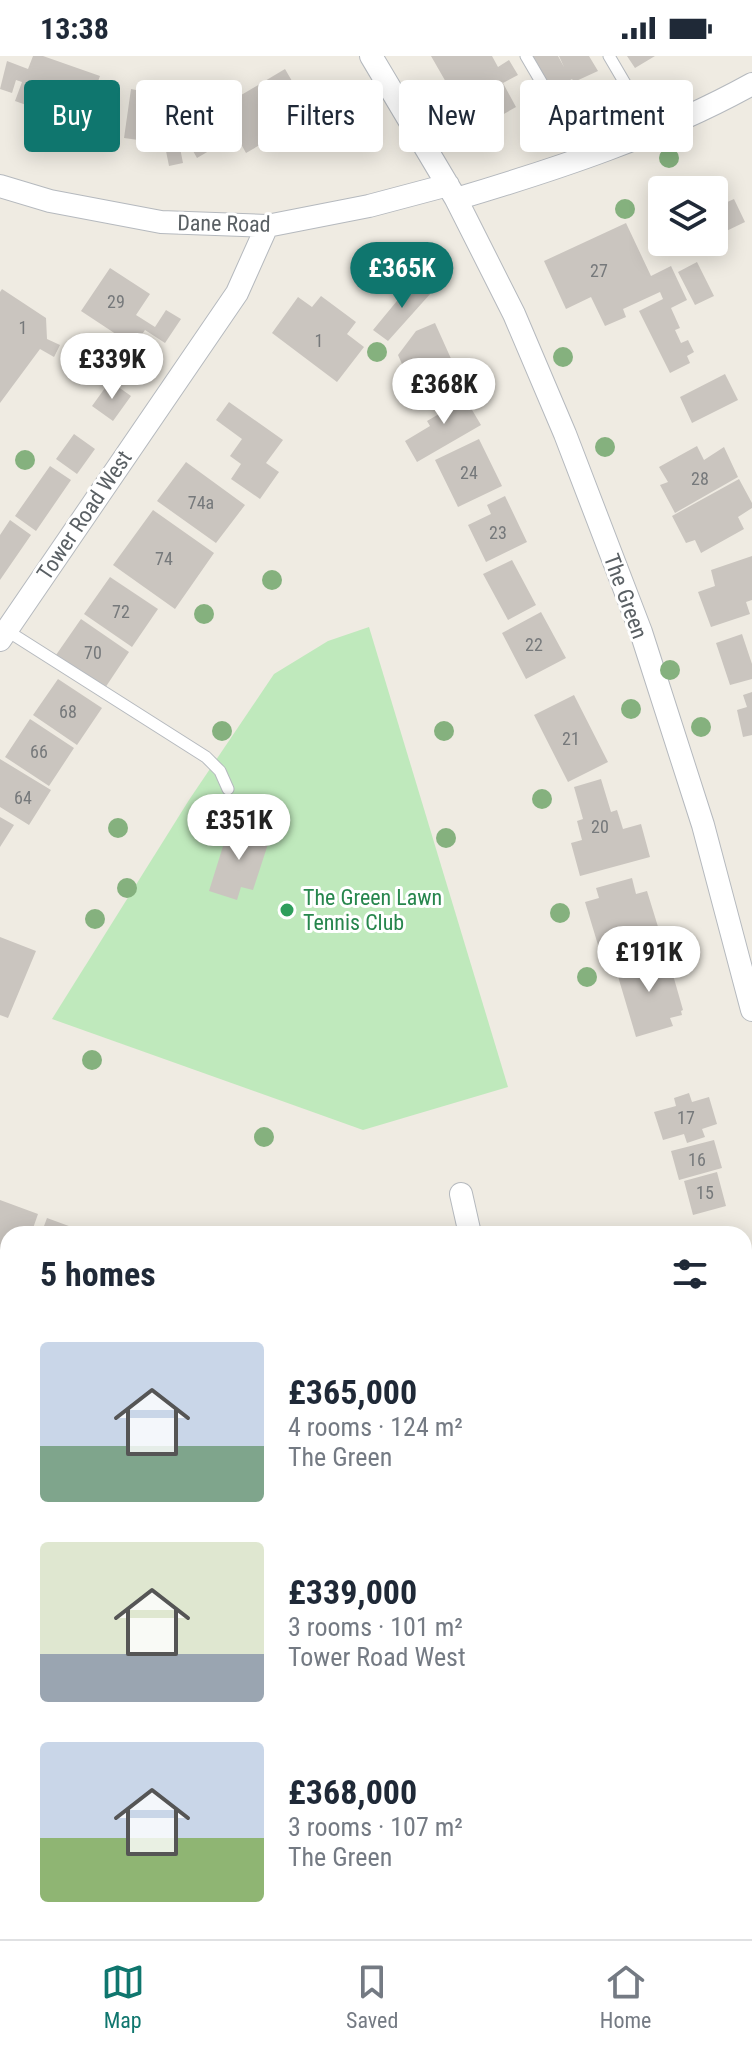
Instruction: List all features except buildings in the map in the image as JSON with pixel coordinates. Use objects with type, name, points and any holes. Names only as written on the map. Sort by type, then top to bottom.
[{"type":"street","name":"The Green","points":[[371,56],[452,192],[520,327],[565,434],[641,632],[703,825],[752,1010]]},
{"type":"street","name":"Dane Road","points":[[693,112],[752,84]]},
{"type":"street","name":"Dane Road","points":[[0,186],[50,201],[161,222],[267,226],[512,183],[598,152]]},
{"type":"street","name":"Tower Road West","points":[[3,635],[237,293],[267,226]]},
{"type":"street","points":[[461,1194],[468,1226]]},
{"type":"lane","points":[[526,56],[585,157]]},
{"type":"lane","points":[[609,56],[623,80]]},
{"type":"lane","points":[[3,635],[206,757],[220,771],[228,789]]},
{"type":"green space","name":"The Green Lawn Tennis Club","points":[[369,627],[508,1087],[363,1130],[52,1019],[189,800],[274,674],[328,641]]},
{"type":"place","name":"The Green Lawn Tennis Club","points":[[287,910]]}]
